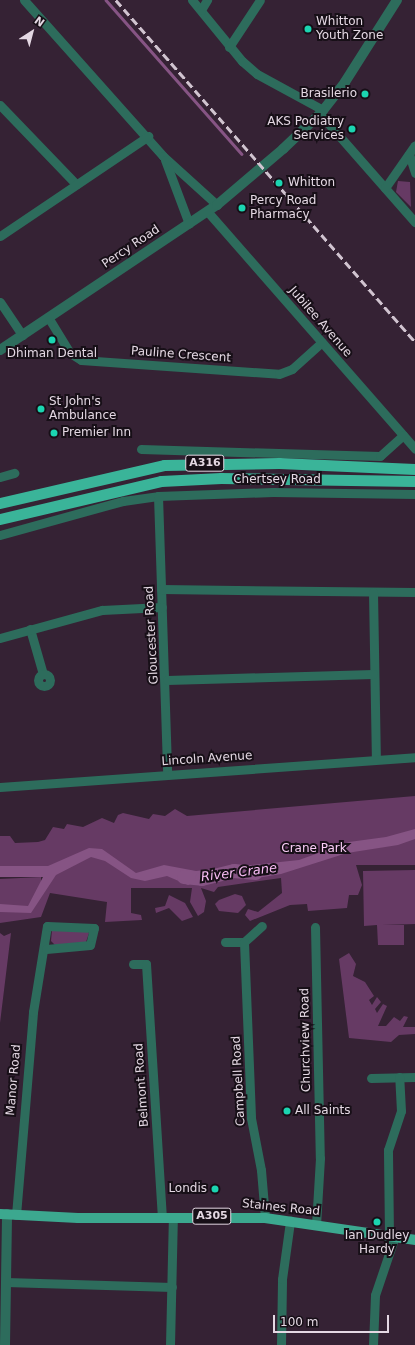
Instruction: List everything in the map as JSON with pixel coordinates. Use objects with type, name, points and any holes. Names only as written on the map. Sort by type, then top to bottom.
[{"type":"highway","name":"Chertsey Road","points":[[0,503],[164,465],[279,463],[415,469]]},
{"type":"highway","name":"Chertsey Road","points":[[0,519],[161,482],[274,480],[415,481]]},
{"type":"main road","name":"Staines Road","points":[[8,1215],[265,1218],[415,1240]]},
{"type":"street","points":[[24,0],[148,136],[163,156],[217,205]]},
{"type":"street","points":[[192,0],[229,46],[257,74],[322,112],[415,221]]},
{"type":"street","points":[[201,10],[207,0]]},
{"type":"street","points":[[229,46],[260,0]]},
{"type":"street","name":"Percy Road","points":[[0,350],[217,205],[272,159],[322,112],[398,0]]},
{"type":"street","points":[[0,104],[76,184]]},
{"type":"street","points":[[2,232],[148,136]]},
{"type":"street","points":[[386,188],[415,145]]},
{"type":"street","points":[[409,154],[415,173]]},
{"type":"street","points":[[163,156],[189,224]]},
{"type":"street","name":"Jubilee Avenue","points":[[208,210],[415,449]]},
{"type":"street","points":[[0,302],[22,335]]},
{"type":"street","name":"Pauline Crescent","points":[[48,317],[70,353],[80,360],[279,374],[292,369],[322,342]]},
{"type":"street","points":[[141,449],[380,456],[403,435]]},
{"type":"street","points":[[0,477],[14,473]]},
{"type":"street","points":[[274,480],[274,492]]},
{"type":"street","name":"Chertsey Road","points":[[0,535],[123,501],[158,496],[274,492],[415,494]]},
{"type":"street","name":"Gloucester Road","points":[[158,496],[166,680],[167,774]]},
{"type":"street","points":[[161,589],[415,592]]},
{"type":"street","points":[[373,592],[373,674],[376,759]]},
{"type":"street","points":[[0,638],[102,610],[162,607]]},
{"type":"street","points":[[30,629],[43,674]]},
{"type":"street","points":[[166,680],[373,674]]},
{"type":"street","name":"Lincoln Avenue","points":[[0,787],[415,757]]},
{"type":"street","name":"Manor Road","points":[[8,1215],[38,968],[46,949],[47,926],[94,928],[90,945],[46,949]]},
{"type":"street","points":[[225,942],[244,942],[262,926]]},
{"type":"street","name":"Churchview Road","points":[[315,927],[320,1158],[316,1225]]},
{"type":"street","name":"Campbell Road","points":[[244,942],[251,1118],[261,1170],[265,1218]]},
{"type":"street","name":"Belmont Road","points":[[133,964],[146,964],[162,1217]]},
{"type":"street","points":[[373,1345],[375,1295],[392,1236],[388,1150],[401,1111],[399,1077]]},
{"type":"street","points":[[371,1078],[415,1077]]},
{"type":"street","points":[[5,1345],[8,1215]]},
{"type":"street","points":[[170,1345],[173,1217]]},
{"type":"street","points":[[280,1345],[282,1279],[290,1221]]},
{"type":"street","points":[[6,1282],[172,1287]]},
{"type":"green space","points":[[398,181],[410,182],[411,207],[396,192]]},
{"type":"green space","name":"Crane Park","points":[[415,796],[415,865],[356,865],[362,885],[358,895],[349,895],[347,908],[308,911],[307,904],[290,905],[250,921],[245,915],[248,909],[258,912],[282,893],[281,878],[218,887],[214,892],[201,888],[206,901],[204,912],[198,916],[190,902],[192,888],[131,888],[131,913],[141,915],[142,920],[105,922],[107,902],[50,893],[41,917],[0,923],[0,879],[41,877],[41,889],[59,868],[21,866],[16,876],[0,876],[0,836],[10,836],[15,843],[38,842],[45,840],[53,827],[64,829],[67,824],[83,827],[102,818],[114,823],[118,815],[123,813],[149,819],[153,814],[165,816],[175,809],[187,816]]},
{"type":"green space","points":[[415,870],[415,924],[382,925],[404,925],[404,945],[378,945],[377,925],[364,926],[363,871]]},
{"type":"green space","points":[[235,894],[242,896],[246,905],[238,913],[219,911],[215,904],[219,900]]},
{"type":"green space","points":[[169,895],[185,903],[193,917],[182,921],[169,908],[156,913],[155,908],[165,906]]},
{"type":"green space","points":[[52,930],[86,930],[89,933],[86,942],[55,945],[51,941]]},
{"type":"green space","points":[[0,933],[4,936],[11,933],[0,1023]]},
{"type":"green space","points":[[349,953],[356,964],[353,976],[365,982],[374,996],[369,1000],[372,1005],[377,997],[381,1002],[375,1009],[377,1013],[383,1004],[387,1006],[378,1026],[386,1026],[394,1017],[400,1021],[404,1016],[408,1017],[403,1027],[415,1027],[415,1034],[399,1035],[391,1042],[349,1038],[339,959]]},
{"type":"water","name":"River Crane","points":[[415,829],[415,839],[398,845],[347,853],[281,874],[257,878],[245,877],[236,871],[216,873],[188,885],[167,876],[145,881],[131,878],[105,861],[91,857],[56,875],[31,913],[0,912],[0,904],[28,906],[43,877],[0,877],[0,866],[48,866],[89,848],[102,849],[136,873],[164,865],[196,871],[299,860],[349,842],[386,837]]},
{"type":"waterway","points":[[106,0],[242,154]]},
{"type":"waterway","name":"River Crane","points":[[184,877],[202,879],[234,871],[256,873]]},
{"type":"railway","points":[[116,0],[415,341]]},
{"type":"place","name":"Whitton Youth Zone","points":[[308,29]]},
{"type":"place","name":"Brasilerio","points":[[365,94]]},
{"type":"place","name":"AKS Podiatry Services","points":[[352,129]]},
{"type":"place","name":"Whitton","points":[[279,183]]},
{"type":"place","name":"Percy Road Pharmacy","points":[[242,208]]},
{"type":"place","name":"Dhiman Dental","points":[[52,340]]},
{"type":"place","name":"St John's Ambulance","points":[[41,409]]},
{"type":"place","name":"Premier Inn","points":[[54,433]]},
{"type":"place","name":"All Saints","points":[[287,1111]]},
{"type":"place","name":"Londis","points":[[215,1189]]},
{"type":"place","name":"Ian Dudley Hardy","points":[[377,1222]]}]
